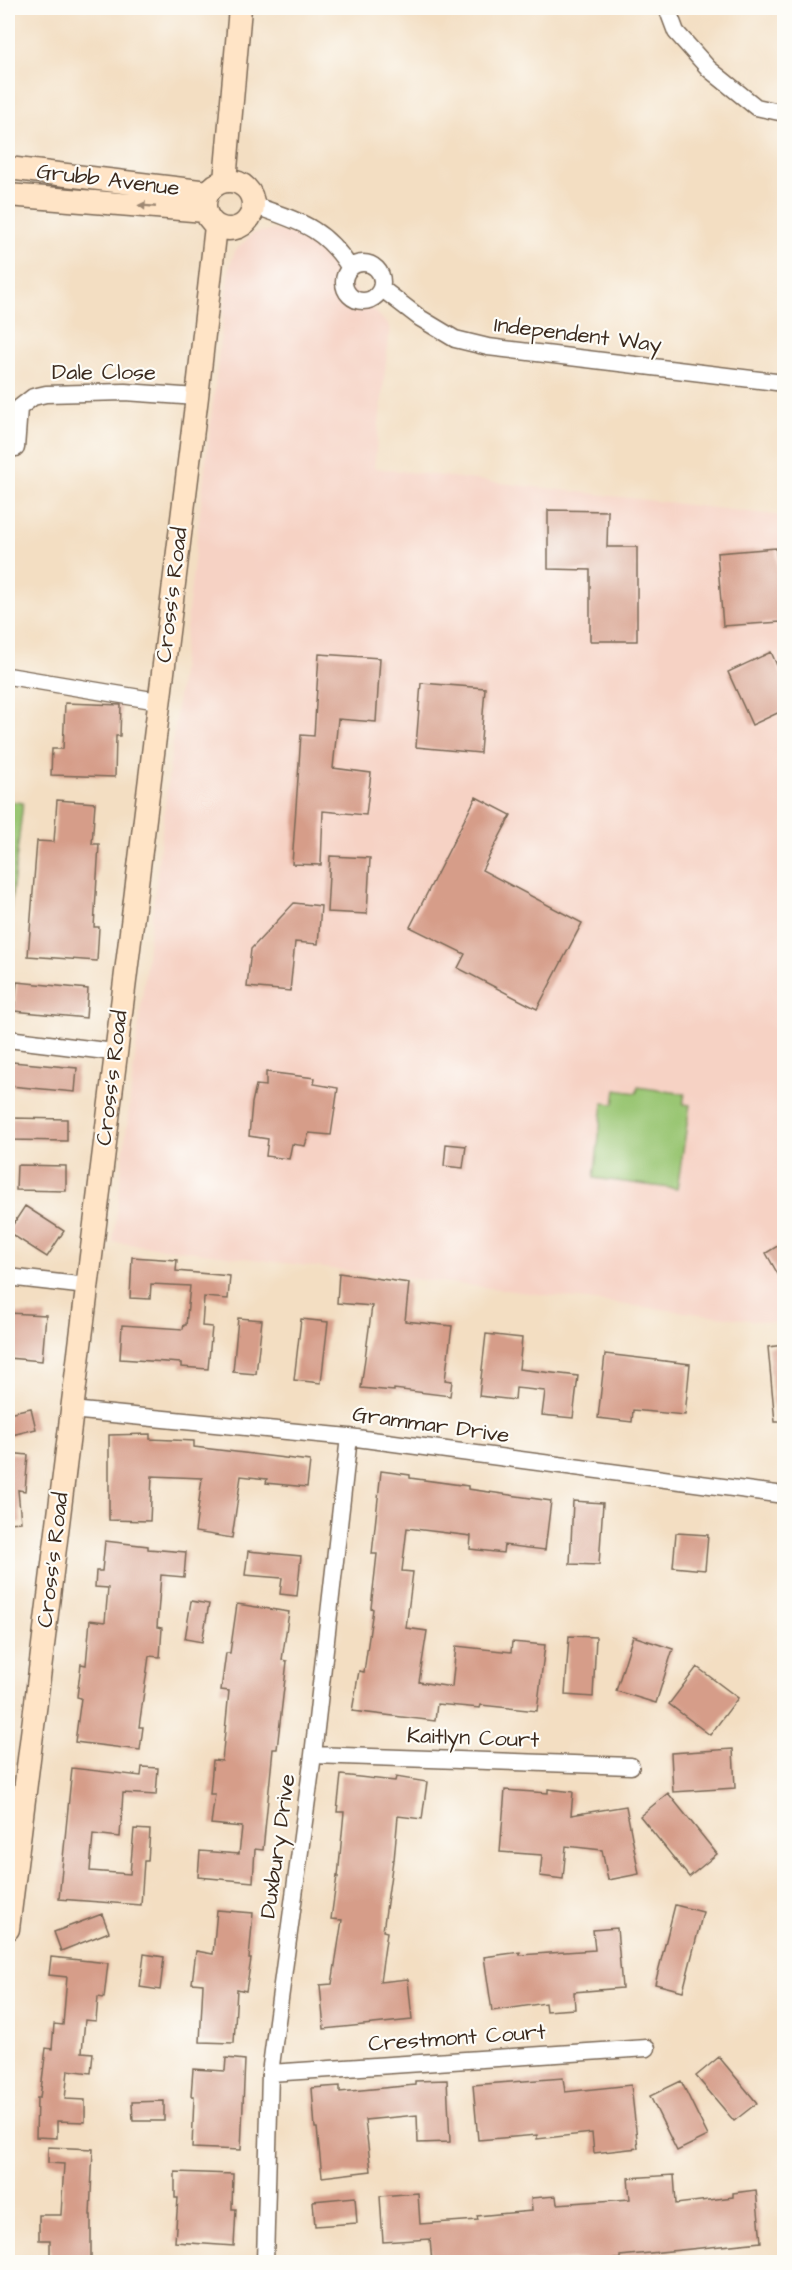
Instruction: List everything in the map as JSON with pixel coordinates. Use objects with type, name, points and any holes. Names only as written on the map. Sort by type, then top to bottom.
[{"type":"street","name":"Cross's Road","points":[[8,1919],[196,397],[213,203],[240,8]]},
{"type":"street","points":[[667,8],[676,32],[709,69],[756,107],[784,112]]},
{"type":"street","name":"Grubb Avenue","points":[[8,168],[213,203]]},
{"type":"street","points":[[234,182],[247,189],[253,205],[251,214],[244,225],[228,230],[213,203],[234,182]]},
{"type":"street","name":"Grubb Avenue","points":[[8,195],[213,203]]},
{"type":"street","points":[[253,205],[305,223],[338,249],[350,268]]},
{"type":"street","points":[[356,264],[371,264],[378,269],[381,275],[381,288],[378,293],[367,301],[353,298],[344,283],[346,273],[350,268],[356,264]]},
{"type":"street","name":"Independent Way","points":[[381,288],[420,318],[455,339],[488,347],[784,383]]},
{"type":"street","name":"Dale Close","points":[[16,448],[19,408],[33,397],[46,394],[125,392],[196,397]]},
{"type":"street","points":[[8,676],[158,701]]},
{"type":"street","points":[[8,1039],[114,1052]]},
{"type":"street","points":[[8,1277],[87,1286]]},
{"type":"street","name":"Grammar Drive","points":[[71,1410],[349,1437],[784,1495]]},
{"type":"street","name":"Duxbury Drive","points":[[265,2262],[270,2073],[313,1755],[349,1437]]},
{"type":"street","name":"Kaitlyn Court","points":[[313,1755],[631,1766]]},
{"type":"street","name":"Crestmont Court","points":[[270,2073],[647,2048]]},
{"type":"shaded area","points":[[275,230],[304,235],[390,327],[374,468],[784,516],[784,1324],[113,1242],[229,268],[235,251],[253,233]]},
{"type":"green space","points":[[8,801],[23,803],[9,920],[8,920]]},
{"type":"green space","points":[[638,1087],[685,1094],[683,1104],[690,1105],[677,1189],[594,1178],[603,1103],[614,1104],[616,1090],[637,1093]]},
{"type":"building","points":[[548,510],[608,511],[607,547],[637,547],[637,641],[590,641],[590,570],[548,569]]},
{"type":"building","points":[[776,548],[781,622],[723,626],[717,553]]},
{"type":"building","points":[[771,652],[784,681],[784,710],[752,725],[728,672]]},
{"type":"building","points":[[319,654],[380,658],[376,722],[338,719],[333,768],[371,773],[366,815],[323,811],[321,865],[292,864],[301,735],[314,736]]},
{"type":"building","points":[[421,683],[485,688],[480,753],[416,747]]},
{"type":"building","points":[[65,703],[121,705],[120,736],[116,736],[115,777],[51,775],[52,749],[63,749]]},
{"type":"building","points":[[476,797],[511,815],[482,870],[582,923],[537,1009],[458,968],[465,954],[410,927]]},
{"type":"building","points":[[57,800],[95,803],[92,844],[99,844],[94,927],[99,927],[97,961],[28,956],[37,841],[54,842]]},
{"type":"building","points":[[330,856],[370,858],[367,914],[327,912]]},
{"type":"building","points":[[294,903],[321,906],[318,944],[295,942],[290,991],[247,987],[251,949]]},
{"type":"building","points":[[17,982],[88,989],[86,1018],[14,1011]]},
{"type":"building","points":[[12,1062],[77,1068],[75,1092],[10,1086]]},
{"type":"building","points":[[266,1072],[315,1078],[314,1084],[338,1088],[331,1135],[309,1133],[305,1146],[292,1144],[289,1159],[266,1156],[268,1139],[249,1136],[256,1085],[266,1086]]},
{"type":"building","points":[[12,1118],[67,1119],[67,1141],[11,1140]]},
{"type":"building","points":[[446,1144],[466,1146],[463,1168],[444,1166]]},
{"type":"building","points":[[17,1165],[66,1166],[66,1191],[16,1190]]},
{"type":"building","points":[[25,1206],[64,1231],[47,1257],[8,1232]]},
{"type":"building","points":[[784,1242],[784,1285],[766,1253]]},
{"type":"building","points":[[132,1257],[177,1260],[176,1271],[230,1276],[228,1299],[204,1297],[202,1326],[212,1327],[208,1369],[181,1367],[181,1363],[120,1359],[122,1325],[183,1329],[186,1325],[190,1286],[151,1284],[150,1299],[130,1298]]},
{"type":"building","points":[[339,1273],[409,1283],[405,1321],[452,1326],[445,1380],[452,1381],[450,1396],[394,1389],[394,1391],[361,1388],[372,1306],[337,1303]]},
{"type":"building","points":[[8,1313],[46,1315],[42,1361],[8,1358]]},
{"type":"building","points":[[238,1318],[262,1320],[256,1374],[233,1372]]},
{"type":"building","points":[[301,1319],[328,1322],[321,1383],[294,1380]]},
{"type":"building","points":[[486,1334],[522,1338],[519,1369],[578,1376],[573,1418],[542,1415],[545,1391],[516,1388],[515,1400],[479,1396]]},
{"type":"building","points":[[784,1345],[784,1422],[775,1422],[768,1347]]},
{"type":"building","points":[[605,1354],[690,1364],[685,1415],[633,1410],[632,1422],[598,1418]]},
{"type":"building","points":[[31,1408],[36,1429],[8,1436],[8,1413]]},
{"type":"building","points":[[150,1434],[150,1439],[194,1441],[194,1447],[310,1461],[307,1487],[266,1483],[267,1479],[241,1476],[232,1538],[195,1532],[202,1478],[152,1476],[150,1521],[109,1520],[109,1435]]},
{"type":"building","points":[[8,1453],[28,1455],[25,1491],[18,1490],[21,1522],[8,1523]]},
{"type":"building","points":[[381,1471],[410,1475],[410,1478],[468,1486],[468,1489],[551,1501],[545,1550],[504,1545],[503,1553],[470,1549],[471,1536],[407,1528],[402,1571],[413,1572],[406,1628],[427,1631],[419,1682],[452,1687],[456,1646],[511,1652],[512,1642],[545,1645],[537,1711],[481,1705],[480,1708],[437,1704],[435,1721],[352,1711],[359,1671],[364,1672],[373,1609],[371,1608],[377,1554],[372,1554]]},
{"type":"building","points":[[573,1501],[603,1503],[599,1565],[570,1564]]},
{"type":"building","points":[[676,1533],[708,1535],[705,1570],[673,1567]]},
{"type":"building","points":[[105,1541],[148,1546],[148,1549],[186,1552],[184,1577],[161,1575],[157,1627],[162,1628],[160,1657],[149,1656],[139,1727],[143,1727],[140,1750],[75,1742],[81,1698],[77,1697],[81,1664],[86,1665],[90,1620],[105,1622],[108,1588],[95,1587],[96,1571],[102,1571]]},
{"type":"building","points":[[248,1551],[301,1556],[297,1596],[280,1594],[282,1578],[245,1575]]},
{"type":"building","points":[[191,1601],[209,1604],[202,1642],[185,1639]]},
{"type":"building","points":[[237,1604],[289,1612],[282,1660],[287,1661],[277,1749],[273,1749],[263,1850],[255,1849],[253,1882],[198,1877],[200,1851],[239,1854],[242,1827],[211,1824],[215,1794],[210,1794],[213,1760],[222,1761],[229,1691],[221,1690],[226,1653],[230,1653]]},
{"type":"building","points":[[569,1636],[596,1637],[593,1697],[565,1695]]},
{"type":"building","points":[[633,1636],[673,1649],[656,1703],[616,1691]]},
{"type":"building","points":[[697,1667],[738,1698],[710,1735],[669,1704]]},
{"type":"building","points":[[733,1749],[735,1788],[673,1792],[671,1753]]},
{"type":"building","points":[[142,1767],[158,1768],[156,1795],[123,1793],[120,1837],[93,1834],[90,1871],[130,1874],[134,1829],[150,1830],[148,1861],[144,1861],[141,1905],[59,1899],[72,1768],[141,1776]]},
{"type":"building","points":[[341,1775],[395,1781],[396,1777],[427,1782],[422,1819],[398,1816],[383,1931],[387,1932],[380,1982],[408,1979],[412,2020],[324,2029],[320,1985],[332,1984],[342,1920],[331,1919],[338,1877],[344,1812],[337,1812]]},
{"type":"building","points":[[548,1789],[573,1792],[571,1815],[626,1806],[639,1874],[608,1880],[602,1850],[566,1846],[563,1879],[540,1876],[542,1855],[500,1852],[505,1790],[548,1793]]},
{"type":"building","points":[[668,1793],[717,1854],[689,1877],[640,1816]]},
{"type":"building","points":[[675,1905],[703,1912],[683,1991],[655,1984]]},
{"type":"building","points":[[217,1910],[253,1913],[249,1959],[251,1959],[246,1991],[237,1989],[234,2043],[200,2042],[203,1984],[192,1983],[196,1951],[213,1954]]},
{"type":"building","points":[[102,1914],[109,1932],[61,1951],[54,1932]]},
{"type":"building","points":[[617,1928],[622,1988],[574,1992],[575,2009],[546,2011],[545,2003],[492,2011],[484,1957],[520,1952],[520,1955],[595,1950],[593,1930]]},
{"type":"building","points":[[144,1954],[164,1957],[160,1990],[140,1987]]},
{"type":"building","points":[[51,1957],[108,1963],[104,1998],[98,1997],[96,2021],[85,2020],[82,2052],[93,2053],[91,2073],[68,2070],[65,2099],[85,2100],[85,2122],[57,2121],[57,2138],[36,2137],[37,2098],[40,2098],[46,2048],[52,2049],[54,2024],[63,2025],[67,1977],[49,1975]]},
{"type":"building","points":[[719,2057],[757,2103],[734,2121],[696,2076]]},
{"type":"building","points":[[226,2058],[245,2060],[241,2150],[192,2148],[193,2069],[225,2071]]},
{"type":"building","points":[[563,2078],[565,2092],[631,2085],[638,2148],[594,2153],[592,2133],[537,2139],[537,2135],[478,2140],[473,2085]]},
{"type":"building","points":[[447,2080],[450,2142],[418,2143],[417,2115],[365,2120],[371,2171],[322,2177],[312,2088],[340,2086],[340,2092],[415,2085],[415,2081]]},
{"type":"building","points":[[681,2081],[708,2136],[677,2151],[650,2096]]},
{"type":"building","points":[[164,2101],[164,2121],[133,2121],[132,2102]]},
{"type":"building","points":[[48,2147],[93,2149],[90,2215],[91,2262],[50,2262],[50,2240],[39,2240],[39,2215],[61,2215],[64,2164],[48,2163]]},
{"type":"building","points":[[175,2172],[233,2174],[232,2209],[236,2209],[234,2246],[175,2242],[178,2198],[175,2198]]},
{"type":"building","points":[[674,2175],[676,2204],[733,2197],[733,2193],[756,2190],[761,2242],[620,2256],[620,2259],[432,2262],[430,2239],[383,2242],[380,2196],[418,2193],[420,2224],[478,2220],[477,2216],[532,2211],[531,2198],[556,2196],[557,2204],[630,2199],[628,2178]]},
{"type":"building","points":[[355,2197],[357,2223],[315,2226],[313,2201]]}]
